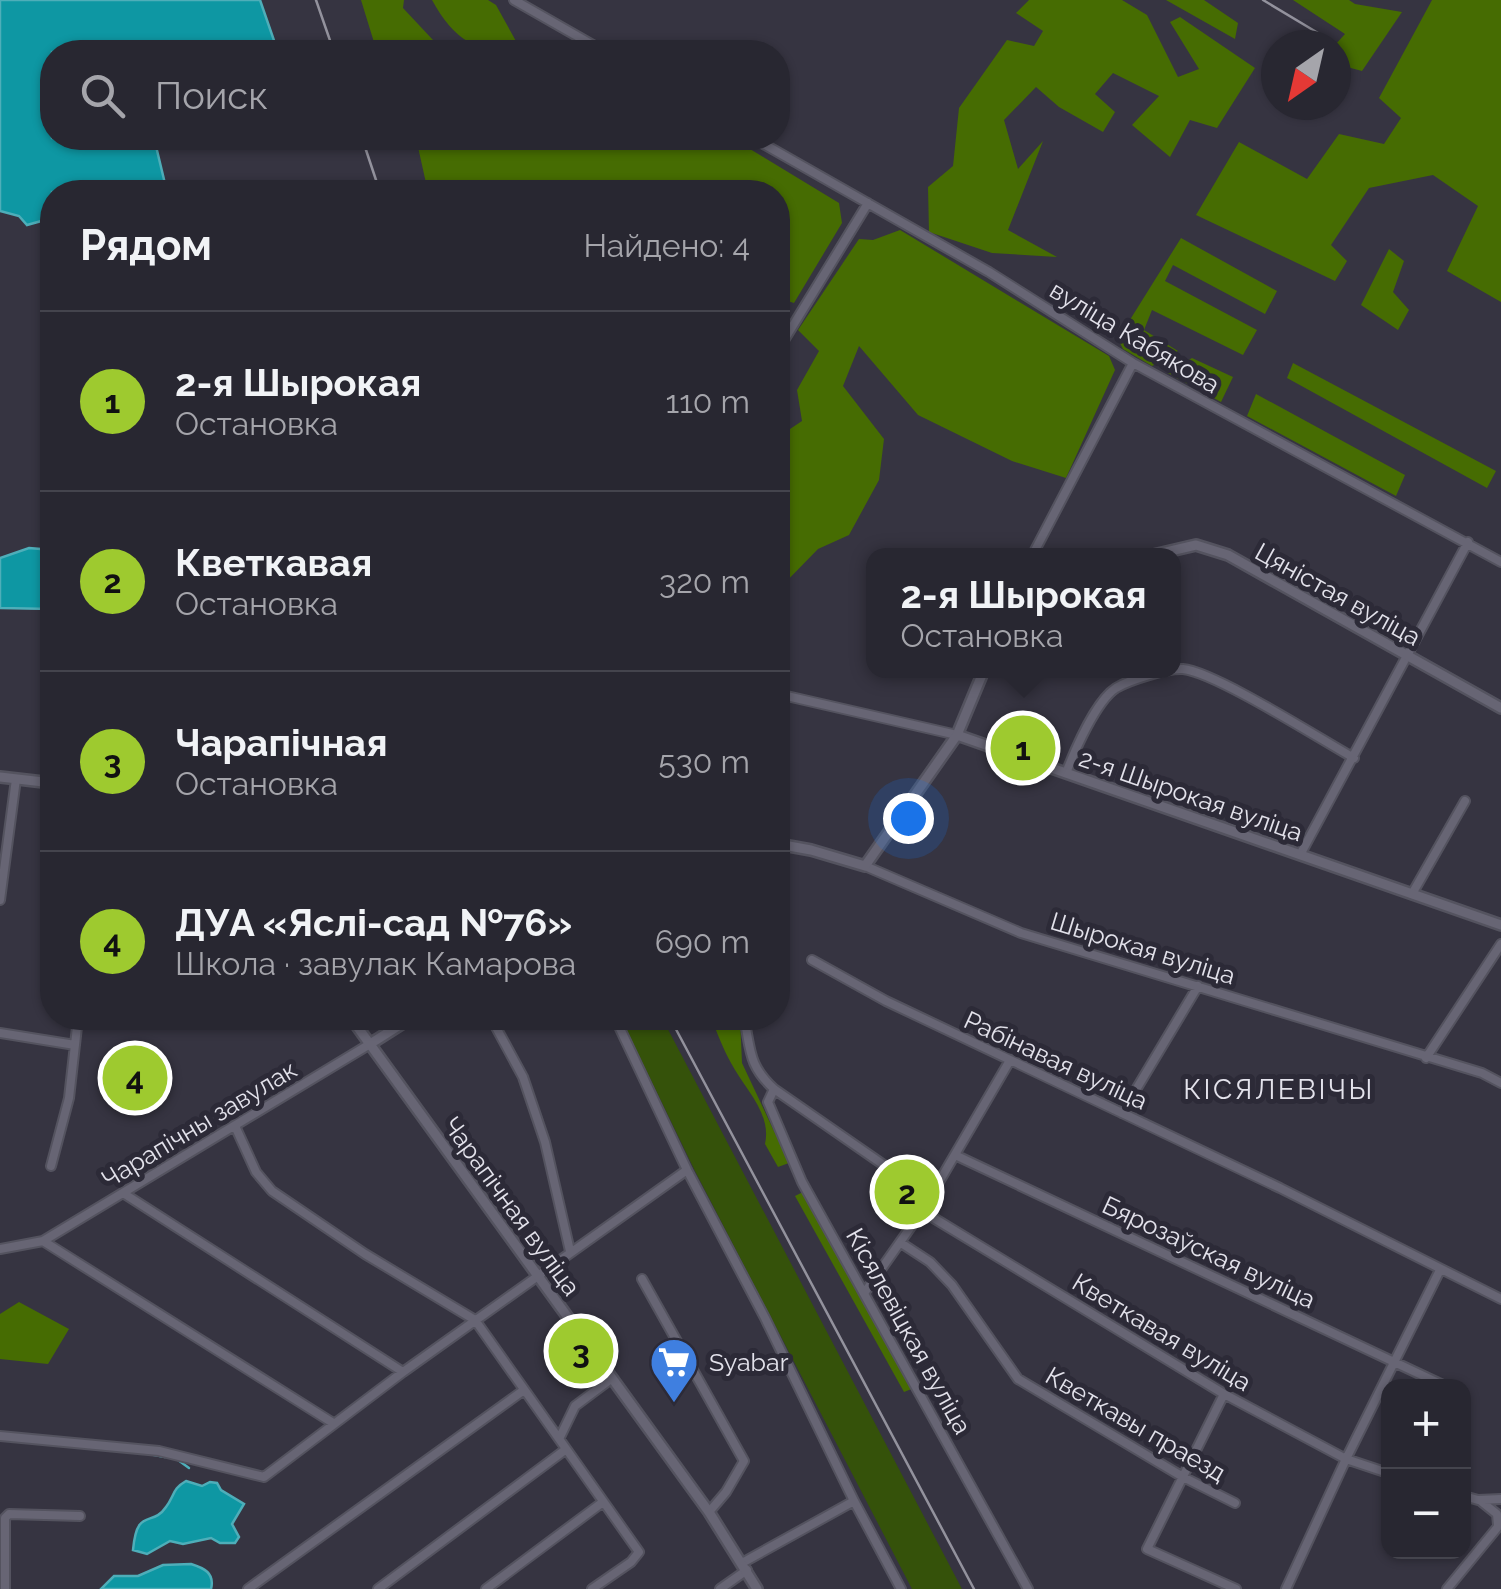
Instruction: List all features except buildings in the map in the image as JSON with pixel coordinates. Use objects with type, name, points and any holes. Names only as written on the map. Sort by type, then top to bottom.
[{"type":"street","points":[[514,0],[584,40]]},
{"type":"street","name":"вуліца Кабякова","points":[[775,150],[989,272],[1133,364],[1501,562]]},
{"type":"street","points":[[790,330],[868,203]]},
{"type":"street","points":[[1036,548],[1133,364]]},
{"type":"street","points":[[1300,855],[1468,542]]},
{"type":"street","name":"Цяністая вуліца","points":[[1181,548],[1196,545],[1212,548],[1501,708]]},
{"type":"street","points":[[1181,670],[1220,684],[1354,758]]},
{"type":"street","points":[[865,866],[956,735],[981,678]]},
{"type":"street","points":[[1066,773],[1097,711],[1114,688],[1141,678]]},
{"type":"street","points":[[790,697],[956,735]]},
{"type":"street","name":"2-я Шырокая вуліца","points":[[956,735],[1501,925]]},
{"type":"street","points":[[0,776],[40,781]]},
{"type":"street","points":[[0,900],[16,778]]},
{"type":"street","points":[[1412,894],[1465,801]]},
{"type":"street","name":"Шырокая вуліца","points":[[790,846],[865,866],[1021,933],[1314,1020],[1501,1083]]},
{"type":"street","points":[[1426,1058],[1501,944]]},
{"type":"street","name":"Рабінавая вуліца","points":[[812,960],[1009,1062],[1280,1188],[1501,1299]]},
{"type":"street","points":[[1122,1113],[1198,986]]},
{"type":"street","points":[[52,1166],[69,1098],[77,1030]]},
{"type":"street","name":"Чарапічная вуліца","points":[[360,1030],[709,1512],[756,1589]]},
{"type":"street","name":"Чарапічны завулак","points":[[0,1250],[43,1241],[392,1030]]},
{"type":"street","points":[[498,1030],[523,1077],[545,1142],[570,1251]]},
{"type":"street","points":[[621,1030],[687,1170],[766,1318],[854,1502],[901,1589]]},
{"type":"street","points":[[746,1030],[750,1060],[774,1089],[930,1197]]},
{"type":"street","points":[[0,1033],[75,1044]]},
{"type":"street","points":[[865,1292],[922,1211],[1009,1062]]},
{"type":"street","name":"Кісялевіцкая вуліца","points":[[774,1089],[768,1102],[802,1182],[1028,1589]]},
{"type":"street","points":[[235,1126],[256,1172],[272,1191],[365,1254],[474,1320],[639,1552],[592,1589]]},
{"type":"street","name":"Бярозаўская вуліца","points":[[956,1154],[1430,1379]]},
{"type":"street","points":[[0,1436],[159,1450],[264,1477],[333,1422],[687,1170]]},
{"type":"street","points":[[122,1193],[402,1372]]},
{"type":"street","name":"Кветкавая вуліца","points":[[922,1211],[1224,1394],[1346,1459],[1381,1471]]},
{"type":"street","points":[[43,1241],[333,1422]]},
{"type":"street","name":"Кветкавы праезд","points":[[901,1243],[930,1262],[952,1284],[1018,1378],[1183,1477],[1235,1503]]},
{"type":"street","points":[[1286,1589],[1440,1270]]},
{"type":"street","points":[[642,1280],[744,1461],[709,1512]]},
{"type":"street","points":[[560,1437],[575,1406],[611,1379]]},
{"type":"street","points":[[248,1589],[524,1390]]},
{"type":"street","points":[[1224,1394],[1148,1549],[1236,1589]]},
{"type":"street","points":[[378,1589],[565,1450]]},
{"type":"street","points":[[1447,1589],[1500,1525],[1498,1514],[1471,1498]]},
{"type":"street","points":[[1478,1500],[1501,1498]]},
{"type":"street","points":[[486,1589],[603,1502]]},
{"type":"street","points":[[720,1589],[745,1566],[854,1502]]},
{"type":"street","points":[[3,1583],[5,1518],[9,1514],[80,1516]]},
{"type":"green space","points":[[361,0],[404,0],[403,8],[433,40],[373,40]]},
{"type":"green space","points":[[432,0],[488,0],[496,5],[515,40],[467,40],[445,21]]},
{"type":"green space","points":[[1029,0],[1122,0],[1147,15],[1178,77],[1199,69],[1170,22],[1180,17],[1255,68],[1217,128],[1190,120],[1170,157],[1132,125],[1159,96],[1113,73],[1095,94],[1115,112],[1103,132],[1059,107],[1036,87],[1004,120],[1018,169],[1043,141],[1008,230],[1057,257],[992,253],[929,232],[928,187],[953,166],[959,108],[1007,40],[1034,46],[1043,31],[1016,13]]},
{"type":"green space","points":[[1166,0],[1204,0],[1238,23],[1235,39]]},
{"type":"green space","points":[[1293,0],[1349,0],[1402,12],[1362,71],[1351,68],[1351,30],[1339,30]]},
{"type":"green space","points":[[1432,0],[1501,0],[1501,302],[1447,271],[1478,206],[1433,175],[1369,188],[1331,245],[1347,261],[1335,281],[1196,215],[1239,142],[1307,179],[1339,134],[1384,144],[1401,118],[1379,98]]},
{"type":"green space","points":[[419,150],[752,150],[839,203],[842,223],[794,303],[790,302],[790,180],[425,180]]},
{"type":"green space","points":[[900,230],[1109,356],[1115,370],[1066,478],[1012,461],[918,415],[859,346],[843,386],[884,439],[879,480],[849,535],[818,549],[790,578],[790,429],[802,421],[797,390],[819,351],[798,330],[859,239],[873,240]]},
{"type":"green space","points":[[1181,238],[1277,291],[1265,314],[1173,265],[1165,281],[1257,330],[1243,355],[1152,310],[1144,330],[1178,351],[1152,366],[1123,349],[1118,339]]},
{"type":"green space","points":[[1389,249],[1404,261],[1393,292],[1409,310],[1398,330],[1361,305]]},
{"type":"green space","points":[[1192,358],[1233,377],[1221,402],[1168,373]]},
{"type":"green space","points":[[1293,363],[1496,471],[1487,488],[1287,378]]},
{"type":"green space","points":[[1256,394],[1405,475],[1396,496],[1247,416]]},
{"type":"green space","points":[[627,1030],[668,1030],[962,1589],[912,1589],[695,1171]]},
{"type":"green space","points":[[716,1030],[741,1030],[742,1063],[789,1163],[778,1167],[765,1144],[761,1111],[728,1058]]},
{"type":"green space","points":[[803,1192],[914,1388],[904,1392],[795,1196]]},
{"type":"green space","points":[[19,1302],[69,1329],[48,1364],[0,1359],[0,1314]]},
{"type":"water","points":[[0,0],[260,0],[274,40],[40,40],[40,150],[157,150],[164,180],[40,180],[40,221],[27,225],[19,216],[0,211]]},
{"type":"water","points":[[29,548],[40,549],[40,609],[0,608],[0,558]]},
{"type":"water","points":[[186,1481],[202,1486],[217,1483],[221,1490],[244,1504],[232,1524],[239,1537],[235,1543],[220,1543],[211,1538],[183,1544],[170,1541],[147,1554],[133,1550],[138,1528],[161,1513]]},
{"type":"water","points":[[191,1564],[207,1572],[211,1589],[101,1589],[114,1576],[138,1576],[163,1565]]},
{"type":"waterway","points":[[149,1454],[165,1457]]},
{"type":"waterway","points":[[178,1460],[189,1468]]},
{"type":"railway","points":[[316,0],[330,40]]},
{"type":"railway","points":[[1263,0],[1313,30]]},
{"type":"railway","points":[[366,150],[376,180]]},
{"type":"railway","points":[[676,1030],[974,1589]]},
{"type":"place","name":"2-я Шырокая","points":[[1023,748]]},
{"type":"place","name":"ДУА «Яслі-сад №76»","points":[[135,1078]]},
{"type":"place","name":"Кветкавая","points":[[907,1192]]},
{"type":"place","name":"Чарапічная","points":[[581,1351]]},
{"type":"place","name":"Syabar","points":[[674,1404]]},
{"type":"district","name":"КІСЯЛЕВІЧЫ","points":[[1279,1089]]}]
